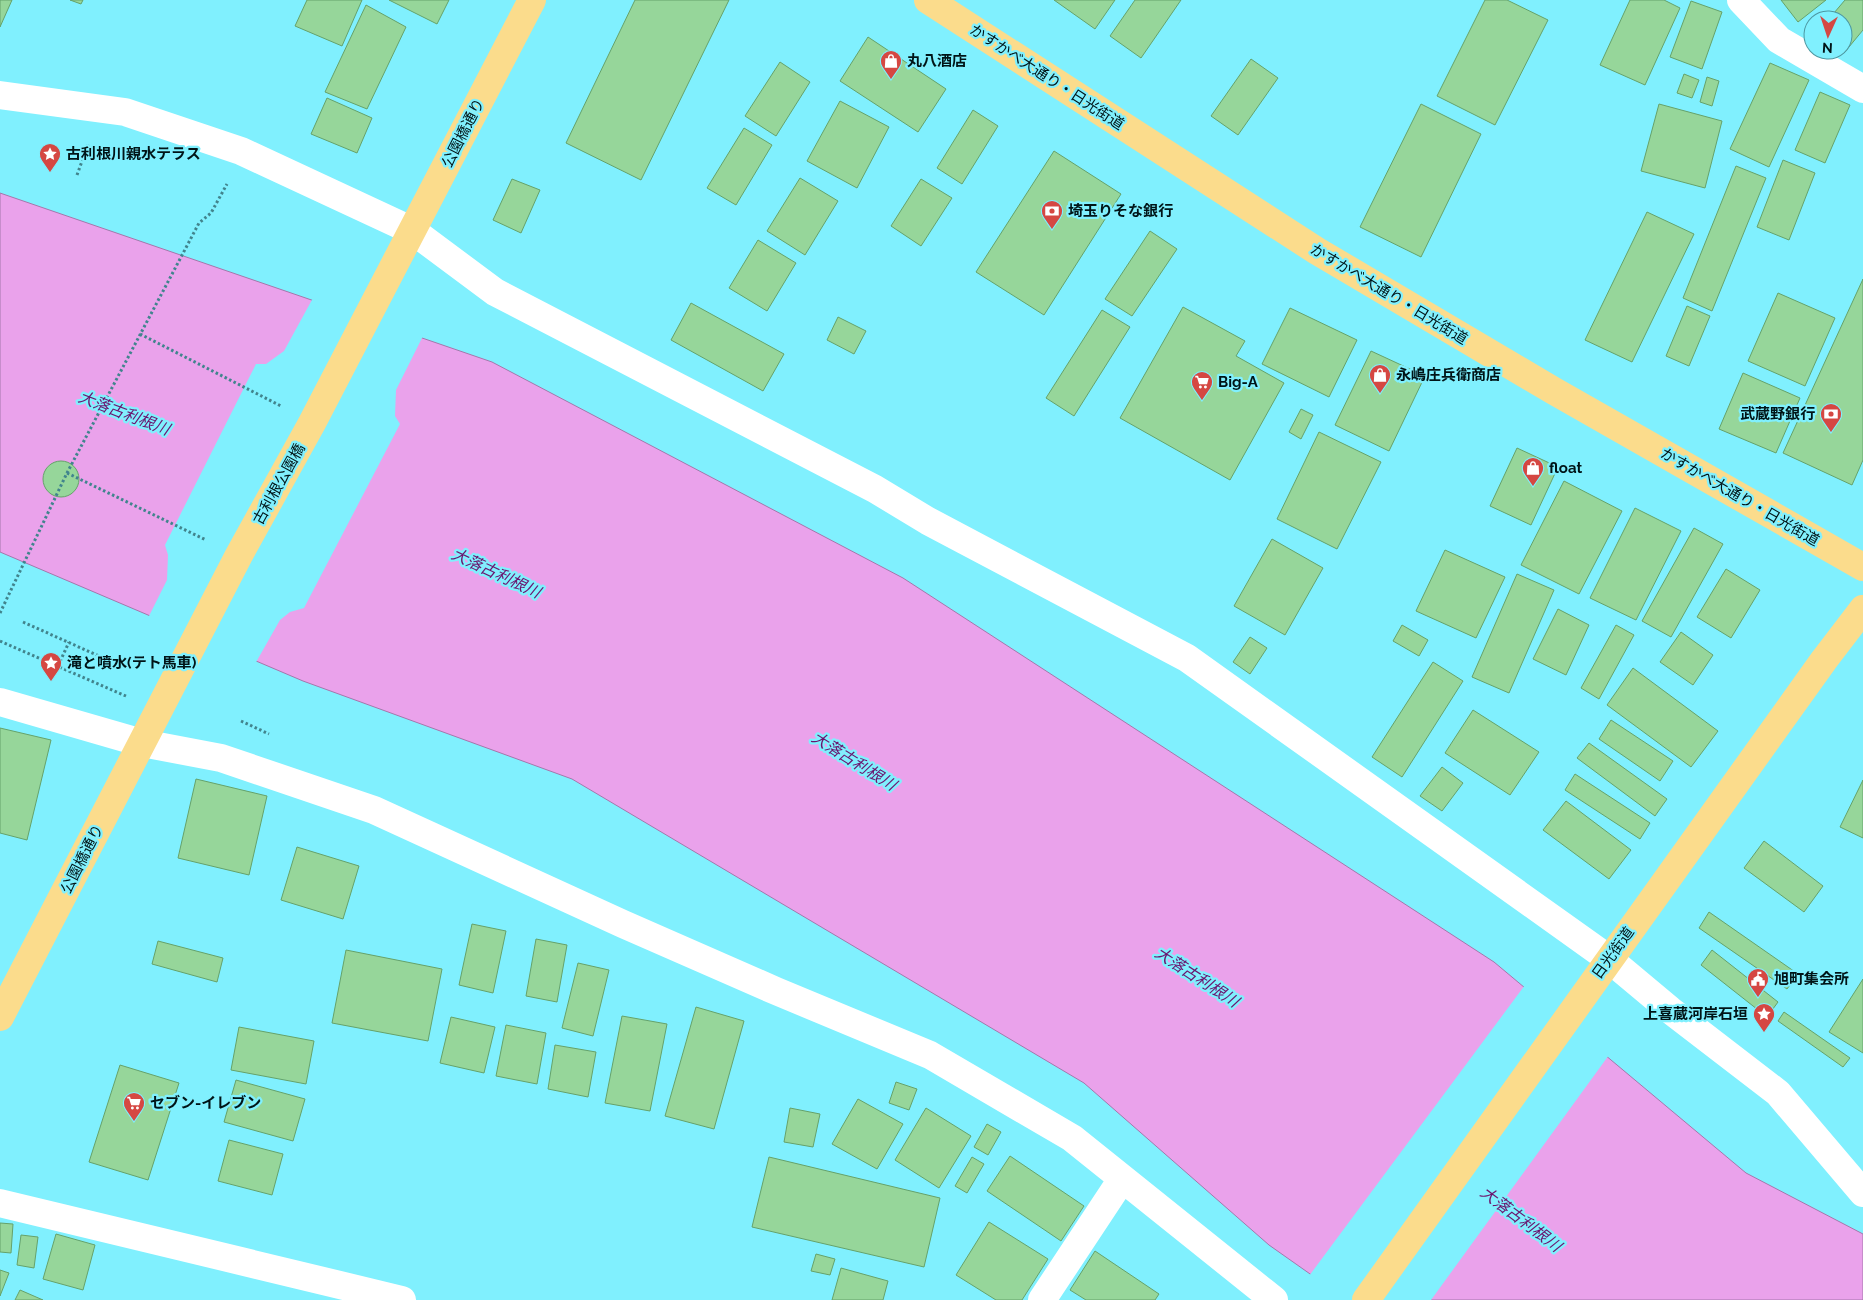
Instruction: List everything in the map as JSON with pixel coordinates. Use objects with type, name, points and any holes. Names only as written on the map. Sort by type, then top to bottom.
[{"type":"main road","name":"公園橋通り","points":[[394,266],[532,0]]},
{"type":"main road","name":"かすかべ大通り・日光街道","points":[[928,0],[1316,251],[1554,391],[1863,567]]},
{"type":"main road","name":"古利根公園橋","points":[[163,702],[239,555],[312,423],[394,266]]},
{"type":"main road","name":"日光街道","points":[[1366,1300],[1603,967],[1824,660],[1863,609]]},
{"type":"main road","name":"公園橋通り","points":[[0,1017],[163,702]]},
{"type":"street","points":[[1741,0],[1779,40],[1863,89]]},
{"type":"street","points":[[0,95],[125,112],[241,151],[413,231],[495,292],[875,489],[928,521],[1186,658],[1603,967],[1670,1010],[1778,1093],[1863,1193]]},
{"type":"street","points":[[0,702],[142,742],[221,758],[374,810],[776,991],[930,1055],[1072,1138],[1274,1300]]},
{"type":"street","points":[[1042,1300],[1122,1179]]},
{"type":"street","points":[[0,1204],[402,1300]]},
{"type":"path","points":[[77,175],[87,151]]},
{"type":"path","points":[[0,613],[67,473],[140,334],[199,223],[211,213],[224,190]]},
{"type":"path","points":[[140,334],[312,423]]},
{"type":"path","points":[[67,473],[239,555]]},
{"type":"path","points":[[24,622],[119,666]]},
{"type":"path","points":[[0,641],[106,688]]},
{"type":"path","points":[[58,666],[70,642]]},
{"type":"water","name":"大落古利根川","points":[[0,193],[492,362],[903,578],[1494,962],[1746,1173],[1863,1234],[1863,1300],[1347,1300],[1269,1245],[1084,1083],[572,779],[303,681],[0,552]]},
{"type":"pier","points":[[313,298],[423,336],[396,390],[395,416],[400,424],[304,608],[290,612],[280,620],[255,664],[148,618],[167,580],[168,555],[165,545],[256,364],[266,364],[284,351]]},
{"type":"pier","points":[[1525,985],[1609,1055],[1431,1300],[1343,1300],[1309,1276]]},
{"type":"building","points":[[0,0],[12,0],[0,27]]},
{"type":"building","points":[[70,0],[83,0],[81,4]]},
{"type":"building","points":[[307,0],[362,0],[342,46],[295,26]]},
{"type":"building","points":[[389,0],[449,0],[437,24]]},
{"type":"building","points":[[635,0],[729,0],[641,180],[566,143]]},
{"type":"building","points":[[1054,0],[1115,0],[1095,29]]},
{"type":"building","points":[[1135,0],[1181,0],[1141,58],[1110,36]]},
{"type":"building","points":[[1485,0],[1507,0],[1548,20],[1495,125],[1437,96]]},
{"type":"building","points":[[1630,0],[1664,0],[1680,8],[1645,85],[1600,65]]},
{"type":"building","points":[[1781,0],[1826,0],[1813,10],[1803,10],[1803,18],[1798,22]]},
{"type":"building","points":[[1845,0],[1863,0],[1863,30],[1853,42],[1853,10],[1836,10]]},
{"type":"building","points":[[1691,1],[1722,12],[1702,69],[1670,57]]},
{"type":"building","points":[[366,5],[406,27],[367,109],[325,92]]},
{"type":"building","points":[[868,37],[946,89],[918,132],[840,81]]},
{"type":"building","points":[[1251,59],[1278,78],[1238,135],[1211,116]]},
{"type":"building","points":[[780,62],[810,82],[776,136],[745,116]]},
{"type":"building","points":[[1770,63],[1809,80],[1769,167],[1730,149]]},
{"type":"building","points":[[1684,74],[1699,80],[1692,98],[1677,93]]},
{"type":"building","points":[[1707,77],[1719,81],[1712,106],[1700,102]]},
{"type":"building","points":[[1820,92],[1850,105],[1825,163],[1795,150]]},
{"type":"building","points":[[327,98],[372,118],[357,153],[311,134]]},
{"type":"building","points":[[840,101],[889,127],[857,188],[807,161]]},
{"type":"building","points":[[1421,104],[1481,134],[1421,257],[1360,227]]},
{"type":"building","points":[[1659,104],[1722,121],[1705,188],[1641,171]]},
{"type":"building","points":[[973,110],[998,126],[962,184],[937,168]]},
{"type":"building","points":[[744,128],[772,145],[736,205],[707,188]]},
{"type":"building","points":[[1054,151],[1121,194],[1044,315],[976,272]]},
{"type":"building","points":[[1783,160],[1815,173],[1789,240],[1757,227]]},
{"type":"building","points":[[1736,166],[1766,178],[1712,311],[1683,298]]},
{"type":"building","points":[[800,178],[838,201],[805,255],[767,231]]},
{"type":"building","points":[[512,179],[540,190],[521,233],[493,220]]},
{"type":"building","points":[[921,179],[952,198],[921,246],[891,226]]},
{"type":"building","points":[[1647,212],[1694,234],[1632,362],[1585,340]]},
{"type":"building","points":[[1150,231],[1177,249],[1132,316],[1105,299]]},
{"type":"building","points":[[758,240],[796,263],[767,311],[729,288]]},
{"type":"building","points":[[1863,279],[1863,460],[1852,485],[1783,453]]},
{"type":"building","points":[[1778,293],[1835,318],[1805,386],[1748,361]]},
{"type":"building","points":[[691,303],[784,354],[763,391],[671,340]]},
{"type":"building","points":[[1687,306],[1710,316],[1689,366],[1666,356]]},
{"type":"building","name":"Big-A","points":[[1183,307],[1245,341],[1236,356],[1284,383],[1230,480],[1120,418]]},
{"type":"building","points":[[1290,308],[1357,340],[1329,397],[1262,364]]},
{"type":"building","points":[[1102,310],[1130,327],[1074,416],[1046,398]]},
{"type":"building","points":[[838,317],[866,331],[854,354],[827,340]]},
{"type":"building","points":[[1371,351],[1425,376],[1389,451],[1335,425]]},
{"type":"building","points":[[1743,373],[1800,398],[1776,453],[1719,429]]},
{"type":"building","points":[[1301,409],[1313,415],[1301,439],[1289,432]]},
{"type":"building","points":[[1319,432],[1381,462],[1337,549],[1277,519]]},
{"type":"building","points":[[1517,448],[1558,467],[1531,525],[1490,506]]},
{"type":"building","points":[[61,461],[68,462],[74,466],[78,472],[78,486],[74,492],[68,496],[61,497],[54,496],[48,492],[44,486],[43,479],[44,472],[48,466],[54,462]]},
{"type":"building","points":[[1564,481],[1622,511],[1579,594],[1521,565]]},
{"type":"building","points":[[1635,508],[1681,531],[1636,620],[1590,598]]},
{"type":"building","points":[[1694,528],[1723,544],[1671,637],[1642,621]]},
{"type":"building","points":[[1272,539],[1323,568],[1285,635],[1234,606]]},
{"type":"building","points":[[1445,550],[1505,577],[1476,638],[1416,611]]},
{"type":"building","points":[[1726,569],[1760,590],[1731,638],[1697,617]]},
{"type":"building","points":[[1517,574],[1554,590],[1509,693],[1472,677]]},
{"type":"building","points":[[1558,609],[1589,625],[1566,675],[1533,659]]},
{"type":"building","points":[[1402,625],[1428,640],[1419,656],[1393,641]]},
{"type":"building","points":[[1616,625],[1634,635],[1599,699],[1581,688]]},
{"type":"building","points":[[1681,632],[1713,655],[1693,685],[1660,662]]},
{"type":"building","points":[[1250,637],[1267,648],[1250,674],[1233,662]]},
{"type":"building","points":[[1433,662],[1463,681],[1402,777],[1372,757]]},
{"type":"building","points":[[1633,668],[1718,731],[1691,767],[1607,705]]},
{"type":"building","points":[[1473,710],[1539,752],[1510,795],[1445,753]]},
{"type":"building","points":[[1611,720],[1673,761],[1660,781],[1599,739]]},
{"type":"building","points":[[0,728],[51,740],[27,840],[0,833]]},
{"type":"building","points":[[1589,743],[1667,799],[1655,816],[1577,758]]},
{"type":"building","points":[[1442,767],[1463,783],[1442,811],[1420,796]]},
{"type":"building","points":[[1575,774],[1650,823],[1640,839],[1565,790]]},
{"type":"building","points":[[196,779],[267,796],[249,875],[178,858]]},
{"type":"building","points":[[1863,780],[1863,838],[1840,827]]},
{"type":"building","points":[[1566,801],[1631,850],[1609,879],[1543,830]]},
{"type":"building","points":[[1764,841],[1823,886],[1804,912],[1744,868]]},
{"type":"building","points":[[297,847],[359,866],[343,919],[281,900]]},
{"type":"building","points":[[1709,912],[1798,974],[1787,989],[1699,928]]},
{"type":"building","points":[[472,924],[506,931],[493,993],[459,985]]},
{"type":"building","points":[[536,939],[567,945],[557,1002],[526,996]]},
{"type":"building","points":[[158,941],[223,958],[217,982],[152,964]]},
{"type":"building","points":[[346,950],[442,969],[428,1041],[332,1023]]},
{"type":"building","points":[[1712,950],[1778,1002],[1767,1017],[1701,965]]},
{"type":"building","points":[[578,963],[609,970],[593,1036],[562,1028]]},
{"type":"building","points":[[1863,979],[1863,1053],[1829,1032]]},
{"type":"building","points":[[696,1007],[744,1021],[714,1129],[665,1116]]},
{"type":"building","points":[[1784,1012],[1850,1058],[1843,1067],[1778,1021]]},
{"type":"building","points":[[622,1016],[667,1024],[650,1111],[605,1103]]},
{"type":"building","points":[[451,1017],[495,1027],[484,1073],[440,1063]]},
{"type":"building","points":[[506,1025],[546,1033],[537,1084],[496,1076]]},
{"type":"building","points":[[239,1027],[314,1041],[306,1084],[231,1070]]},
{"type":"building","points":[[555,1045],[596,1052],[588,1097],[548,1089]]},
{"type":"building","name":"セブン-イレブン","points":[[120,1065],[179,1083],[148,1180],[89,1162]]},
{"type":"building","points":[[236,1080],[305,1099],[293,1141],[224,1122]]},
{"type":"building","points":[[896,1082],[917,1089],[909,1110],[889,1103]]},
{"type":"building","points":[[858,1099],[903,1124],[877,1169],[832,1144]]},
{"type":"building","points":[[790,1108],[820,1114],[813,1147],[784,1142]]},
{"type":"building","points":[[926,1108],[971,1136],[939,1188],[895,1160]]},
{"type":"building","points":[[987,1124],[1001,1132],[988,1155],[974,1147]]},
{"type":"building","points":[[229,1140],[283,1154],[272,1195],[218,1181]]},
{"type":"building","points":[[1010,1156],[1084,1206],[1061,1241],[987,1191]]},
{"type":"building","points":[[769,1157],[940,1198],[924,1267],[752,1227]]},
{"type":"building","points":[[972,1157],[984,1164],[967,1193],[955,1186]]},
{"type":"building","points":[[989,1222],[1048,1259],[1022,1300],[996,1300],[956,1275]]},
{"type":"building","points":[[0,1223],[13,1224],[11,1253],[0,1252]]},
{"type":"building","points":[[56,1234],[95,1245],[83,1290],[43,1279]]},
{"type":"building","points":[[21,1235],[38,1237],[34,1268],[17,1265]]},
{"type":"building","points":[[1095,1251],[1159,1294],[1155,1300],[1086,1300],[1070,1290]]},
{"type":"building","points":[[816,1254],[835,1259],[830,1275],[811,1271]]},
{"type":"building","points":[[841,1268],[888,1281],[883,1300],[832,1300]]},
{"type":"building","points":[[0,1270],[9,1273],[0,1296]]},
{"type":"building","points":[[20,1290],[43,1300],[15,1300]]},
{"type":"place","name":"丸八酒店","points":[[891,80]]},
{"type":"place","name":"古利根川親水テラス","points":[[50,173]]},
{"type":"place","name":"埼玉りそな銀行","points":[[1052,230]]},
{"type":"place","name":"永嶋庄兵衛商店","points":[[1380,394]]},
{"type":"place","name":"Big-A","points":[[1202,401]]},
{"type":"place","name":"武蔵野銀行","points":[[1831,433]]},
{"type":"place","name":"float","points":[[1533,487]]},
{"type":"place","name":"滝と噴水(テト馬車)","points":[[51,682]]},
{"type":"place","name":"旭町集会所","points":[[1758,998]]},
{"type":"place","name":"上喜蔵河岸石垣","points":[[1764,1033]]},
{"type":"place","name":"セブン-イレブン","points":[[134,1122]]}]
